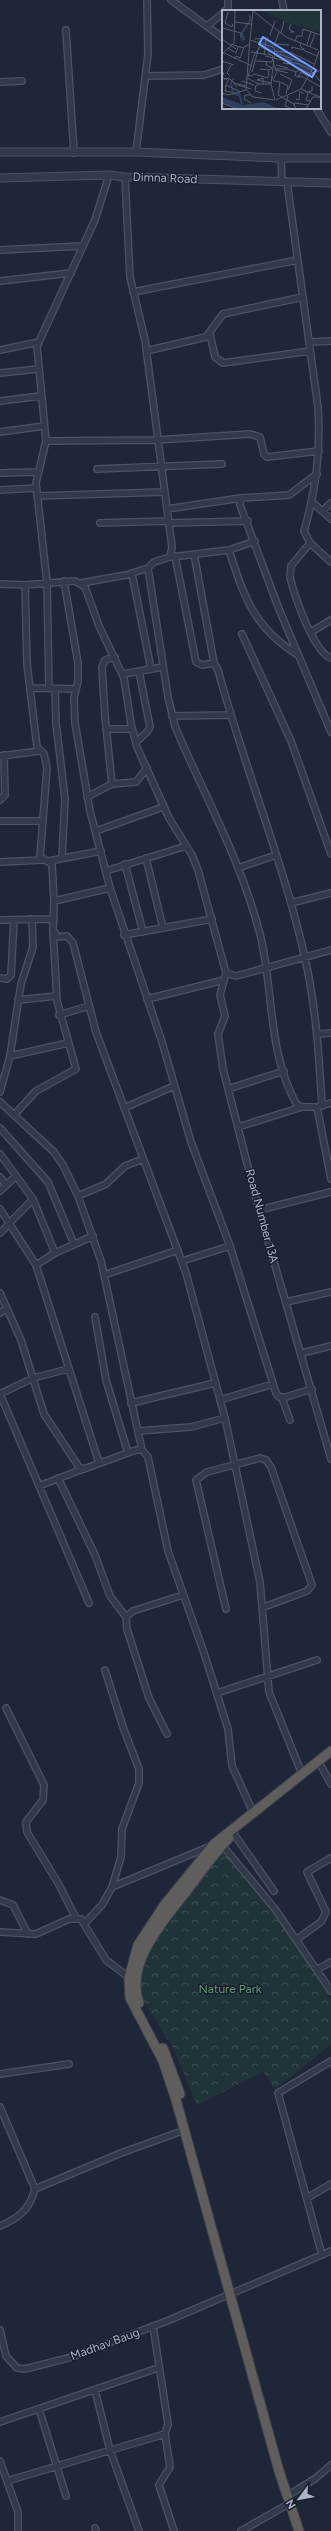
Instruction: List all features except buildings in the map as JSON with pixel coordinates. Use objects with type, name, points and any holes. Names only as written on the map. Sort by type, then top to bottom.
[{"type":"highway","points":[[299,2531],[234,2293],[197,2150],[170,2062],[141,2008],[136,1995],[132,1962],[147,1928],[218,1844],[253,1812],[331,1751]]},
{"type":"highway","points":[[218,1844],[234,1834],[331,1758]]},
{"type":"highway","points":[[133,1980],[130,1998],[163,2061],[234,2293]]},
{"type":"highway","points":[[289,2498],[305,2531]]},
{"type":"street","points":[[136,152],[148,36],[147,0]]},
{"type":"street","points":[[171,0],[222,37]]},
{"type":"street","points":[[226,10],[228,8],[228,0]]},
{"type":"street","points":[[282,0],[284,10]]},
{"type":"street","points":[[207,26],[222,14]]},
{"type":"street","points":[[66,30],[74,153]]},
{"type":"street","points":[[145,76],[204,75],[222,69]]},
{"type":"street","points":[[0,82],[22,81]]},
{"type":"street","points":[[317,109],[331,132]]},
{"type":"street","points":[[0,152],[136,152],[281,158],[331,158]]},
{"type":"street","points":[[281,158],[298,260],[318,407],[319,451],[317,474],[313,503],[304,531],[310,543],[331,562]]},
{"type":"street","points":[[62,858],[65,794],[52,689],[47,583],[36,488],[38,472],[46,441],[38,369],[39,342],[99,211],[109,175]]},
{"type":"street","name":"Dimna Road","points":[[0,178],[109,175],[125,177],[331,183]]},
{"type":"street","points":[[125,177],[127,246],[133,292],[146,351],[160,466],[172,547],[172,557],[196,662],[202,665],[214,663]]},
{"type":"street","points":[[0,250],[83,246]]},
{"type":"street","points":[[133,292],[298,260]]},
{"type":"street","points":[[0,281],[71,273]]},
{"type":"street","points":[[303,297],[223,314],[215,322],[210,334],[215,357],[223,363],[310,351]]},
{"type":"street","points":[[146,351],[200,339],[210,334]]},
{"type":"street","points":[[309,342],[331,341]]},
{"type":"street","points":[[0,350],[39,342]]},
{"type":"street","points":[[0,373],[38,369]]},
{"type":"street","points":[[0,401],[41,396]]},
{"type":"street","points":[[0,432],[44,426]]},
{"type":"street","points":[[46,441],[157,440],[250,434],[260,437],[267,457],[319,451]]},
{"type":"street","points":[[97,469],[222,464]]},
{"type":"street","points":[[0,473],[38,472]]},
{"type":"street","points":[[167,509],[241,498],[289,495],[317,474]]},
{"type":"street","points":[[0,490],[36,488]]},
{"type":"street","points":[[37,496],[164,492]]},
{"type":"street","points":[[241,498],[240,504],[248,521],[298,656],[331,732]]},
{"type":"street","points":[[322,511],[331,502]]},
{"type":"street","points":[[313,503],[331,519]]},
{"type":"street","points":[[100,523],[248,521]]},
{"type":"street","points":[[0,584],[25,585],[64,581],[81,583],[132,574],[148,568],[154,562],[172,557],[229,550],[255,541]]},
{"type":"street","points":[[310,543],[291,566],[291,583],[311,632],[321,651],[331,658]]},
{"type":"street","points":[[229,550],[242,590],[254,614],[278,642],[298,656]]},
{"type":"street","points":[[194,554],[214,663],[291,903],[305,958],[318,1034],[319,1107],[331,1179]]},
{"type":"street","points":[[148,568],[172,716],[183,745],[238,868],[255,915],[266,968],[273,1035],[293,1099],[302,1107]]},
{"type":"street","points":[[132,574],[151,669]]},
{"type":"street","points":[[64,581],[78,663],[75,723],[87,797],[110,888],[124,935],[162,1042],[191,1142],[230,1246],[276,1393],[282,1398],[290,1420]]},
{"type":"street","points":[[81,583],[123,674],[132,729],[136,742],[164,807],[198,870],[226,973],[236,976],[331,950]]},
{"type":"street","points":[[25,585],[26,651],[37,747],[44,754],[47,768],[40,852],[42,860]]},
{"type":"street","points":[[311,632],[331,620]]},
{"type":"street","points":[[242,634],[291,742],[331,854]]},
{"type":"street","points":[[112,784],[106,729],[102,666],[105,660],[115,657]]},
{"type":"street","points":[[123,674],[163,667]]},
{"type":"street","points":[[136,742],[147,732],[150,727],[139,671]]},
{"type":"street","points":[[30,688],[76,689]]},
{"type":"street","points":[[172,716],[230,715]]},
{"type":"street","points":[[106,729],[132,729]]},
{"type":"street","points":[[0,800],[5,795],[2,755],[40,751]]},
{"type":"street","points":[[87,797],[112,784],[136,782],[147,768]]},
{"type":"street","points":[[96,831],[164,807]]},
{"type":"street","points":[[0,821],[42,821]]},
{"type":"street","points":[[106,871],[186,846]]},
{"type":"street","points":[[0,862],[49,861],[101,851]]},
{"type":"street","points":[[238,868],[276,855]]},
{"type":"street","points":[[146,858],[163,928]]},
{"type":"street","points":[[15,1114],[36,1091],[76,1069],[59,1014],[56,996],[53,930],[53,869],[49,861]]},
{"type":"street","points":[[125,864],[143,932]]},
{"type":"street","points":[[54,901],[110,888]]},
{"type":"street","points":[[291,903],[331,893]]},
{"type":"street","points":[[124,935],[212,918]]},
{"type":"street","points":[[0,1092],[10,1056],[21,984],[33,947],[32,919]]},
{"type":"street","points":[[0,920],[54,919]]},
{"type":"street","points":[[0,978],[7,978],[11,975],[14,920]]},
{"type":"street","points":[[53,930],[58,937],[67,936],[71,938],[89,1006],[124,1108],[142,1159],[182,1261],[225,1418],[236,1466],[264,1607],[268,1676],[274,1707],[302,1774]]},
{"type":"street","name":"Road Number 13A","points":[[226,973],[220,995],[225,1016],[218,1034],[228,1089],[259,1210],[302,1353],[331,1459]]},
{"type":"street","points":[[147,1000],[224,980]]},
{"type":"street","points":[[18,1000],[56,996]]},
{"type":"street","points":[[59,1014],[89,1006]]},
{"type":"street","points":[[318,1034],[331,1033]]},
{"type":"street","points":[[10,1056],[68,1043]]},
{"type":"street","points":[[228,1089],[284,1071]]},
{"type":"street","points":[[124,1108],[174,1086]]},
{"type":"street","points":[[0,1102],[15,1114],[54,1152],[63,1165],[78,1196],[93,1236],[104,1275],[142,1450],[148,1457],[168,1551],[228,1729],[232,1766],[253,1812]]},
{"type":"street","points":[[238,1127],[302,1107],[319,1107],[331,1103]]},
{"type":"street","points":[[0,1128],[48,1182],[74,1244]]},
{"type":"street","points":[[0,1154],[33,1199],[55,1253]]},
{"type":"street","points":[[78,1196],[106,1184],[124,1166],[142,1159]]},
{"type":"street","points":[[0,1191],[16,1176]]},
{"type":"street","points":[[0,1177],[6,1185]]},
{"type":"street","points":[[259,1210],[331,1192]]},
{"type":"street","points":[[0,1233],[33,1199]]},
{"type":"street","points":[[0,1209],[10,1222],[36,1265],[99,1462]]},
{"type":"street","points":[[36,1265],[55,1253],[93,1236]]},
{"type":"street","points":[[182,1261],[230,1246]]},
{"type":"street","points":[[104,1275],[178,1250]]},
{"type":"street","points":[[286,1302],[331,1292]]},
{"type":"street","points":[[0,1293],[7,1308],[48,1422],[79,1468],[84,1469]]},
{"type":"street","points":[[0,1313],[7,1308]]},
{"type":"street","points":[[95,1317],[104,1375],[113,1410],[128,1453]]},
{"type":"street","points":[[302,1353],[331,1346]]},
{"type":"street","points":[[68,1369],[33,1378],[0,1394],[89,1603]]},
{"type":"street","points":[[131,1403],[215,1383]]},
{"type":"street","points":[[220,1400],[273,1384]]},
{"type":"street","points":[[282,1398],[312,1390]]},
{"type":"street","points":[[138,1431],[191,1427],[225,1418]]},
{"type":"street","points":[[39,1486],[99,1462],[142,1450]]},
{"type":"street","points":[[226,1609],[196,1480],[207,1472],[236,1466],[260,1458],[268,1462],[312,1582],[312,1588],[307,1591],[264,1607]]},
{"type":"street","points":[[58,1478],[95,1555],[110,1596],[126,1617],[127,1629],[149,1698],[167,1734]]},
{"type":"street","points":[[126,1617],[133,1610],[184,1595]]},
{"type":"street","points":[[216,1693],[317,1660]]},
{"type":"street","points":[[85,1923],[102,1904],[112,1887],[121,1857],[122,1829],[139,1783],[139,1769],[123,1727],[105,1670]]},
{"type":"street","points":[[6,1708],[44,1785],[43,1800],[26,1822],[27,1832],[58,1883],[76,1918],[85,1923],[106,1960],[133,1980]]},
{"type":"street","points":[[321,1766],[331,1784]]},
{"type":"street","points":[[234,1834],[274,1891]]},
{"type":"street","points":[[112,1887],[218,1844],[297,1939],[331,1991]]},
{"type":"street","points":[[297,1939],[321,1922],[326,1912],[307,1872],[331,1858]]},
{"type":"street","points":[[0,1900],[9,1902],[16,1908],[28,1934]]},
{"type":"street","points":[[0,1932],[28,1934],[44,1931],[76,1918]]},
{"type":"street","points":[[318,1969],[331,1962]]},
{"type":"street","points":[[322,2255],[278,2093],[331,2061]]},
{"type":"street","points":[[0,2074],[69,2064]]},
{"type":"street","points":[[0,2107],[35,2189],[32,2203],[24,2212],[0,2226]]},
{"type":"street","points":[[35,2189],[121,2153],[185,2130]]},
{"type":"street","points":[[306,2198],[331,2184]]},
{"type":"street","name":"Madhav Baug","points":[[0,2330],[9,2362],[17,2368],[25,2368],[72,2357],[234,2293],[331,2251]]},
{"type":"street","points":[[153,2326],[158,2368],[168,2424],[165,2434],[170,2467],[161,2482],[160,2491],[174,2531]]},
{"type":"street","points":[[0,2422],[158,2368]]},
{"type":"street","points":[[95,2390],[110,2450],[139,2531]]},
{"type":"street","points":[[39,2409],[66,2496]]},
{"type":"street","points":[[7,2481],[165,2434]]},
{"type":"street","points":[[0,2462],[18,2512],[18,2531]]},
{"type":"street","points":[[241,2531],[289,2498],[331,2465]]},
{"type":"green space","name":"Nature Park","points":[[223,1852],[286,1928],[331,1998],[331,2045],[275,2089],[263,2072],[197,2105],[172,2046],[144,2002],[139,1980],[142,1956]]}]
